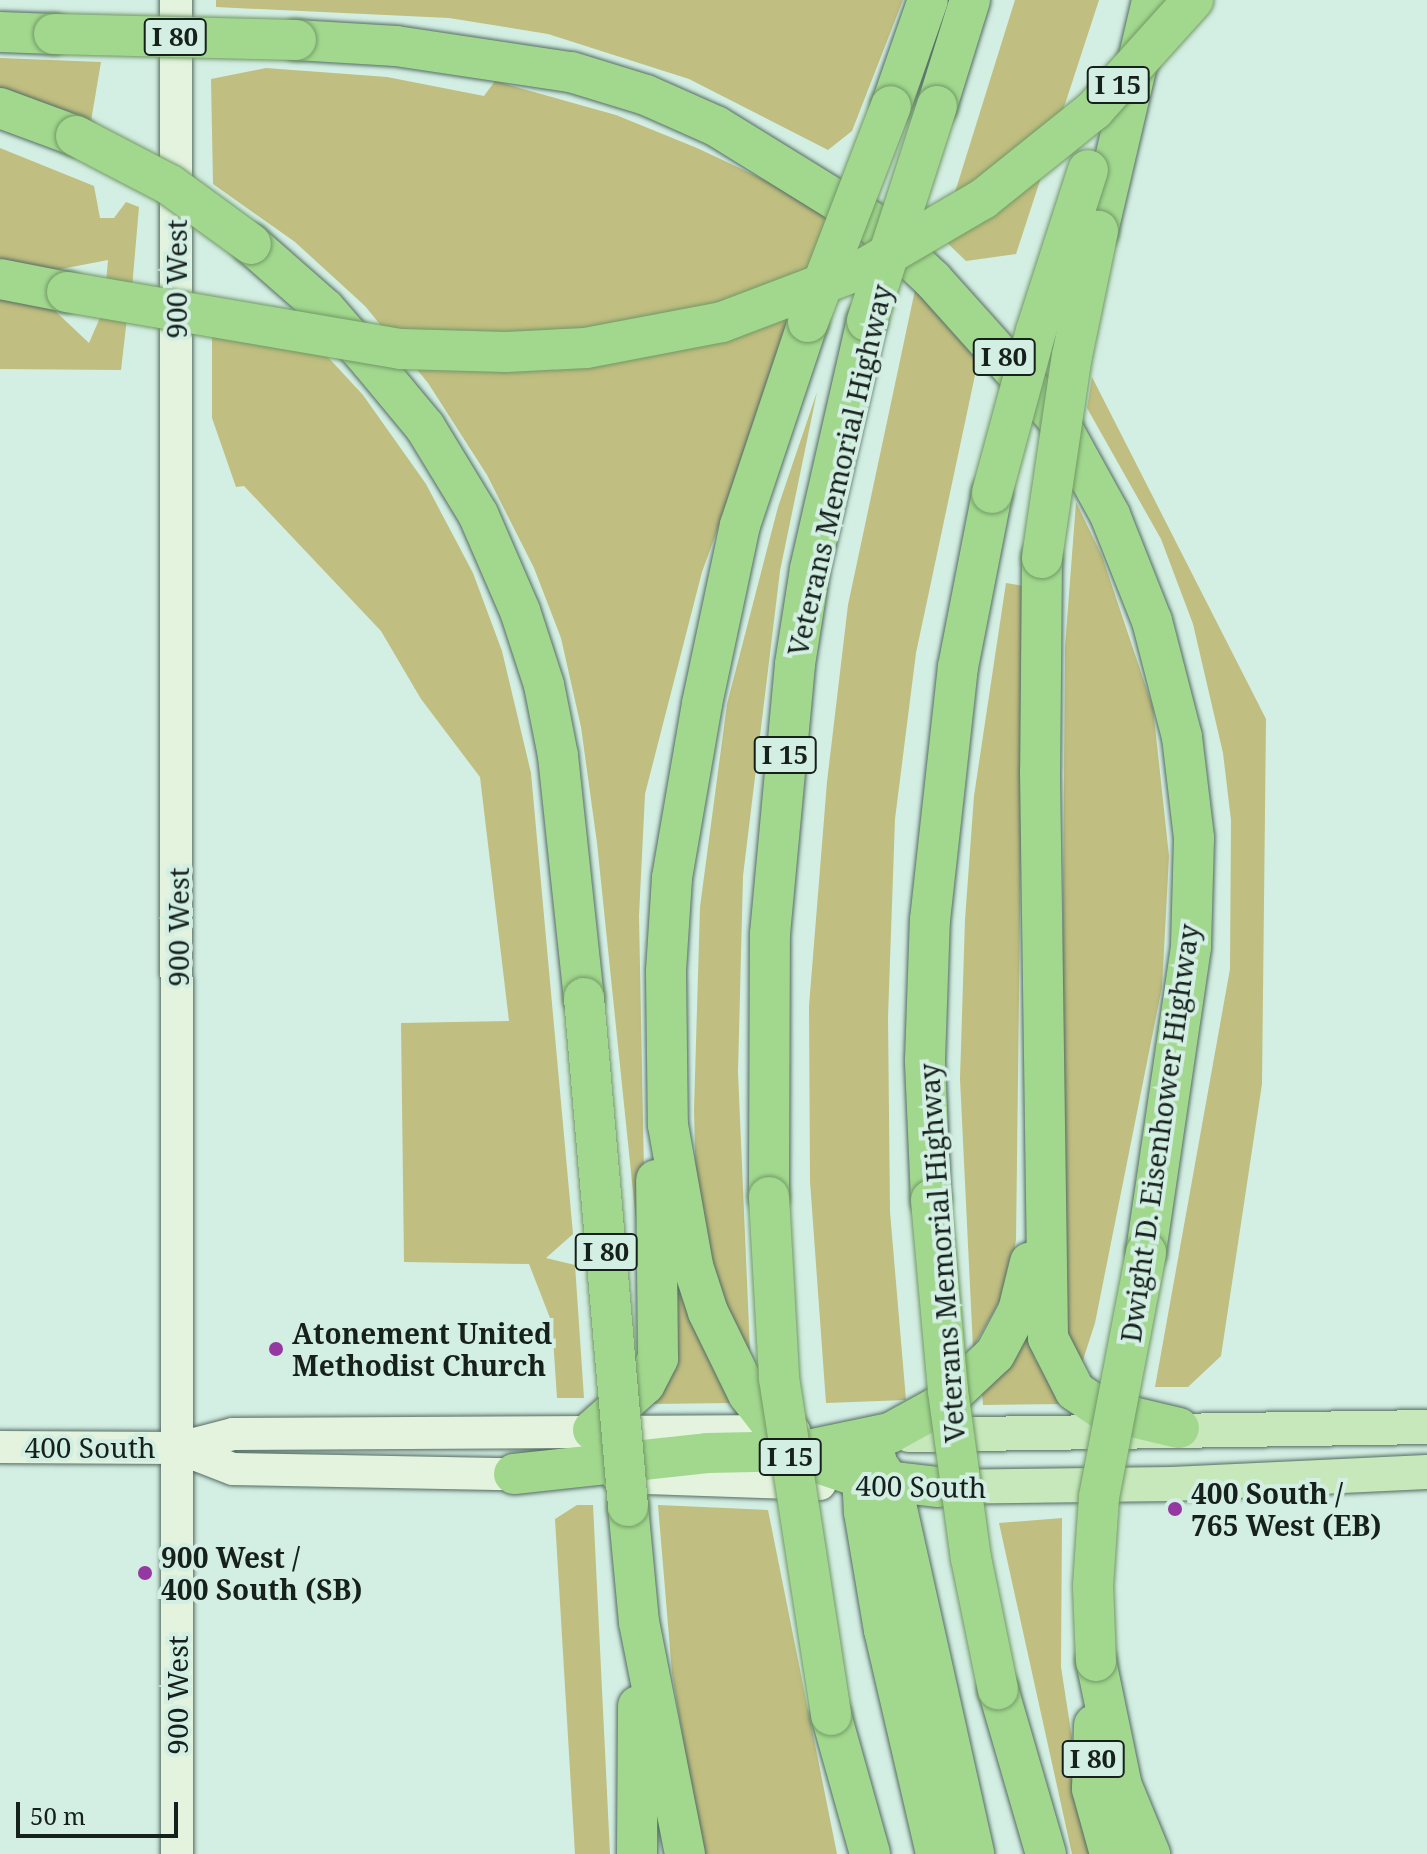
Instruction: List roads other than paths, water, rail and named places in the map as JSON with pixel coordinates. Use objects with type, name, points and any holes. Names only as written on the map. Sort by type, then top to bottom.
[{"type":"highway","points":[[928,0],[808,322],[740,525],[700,712],[672,878],[666,972],[668,1125],[682,1218],[708,1312],[748,1394],[858,1456],[938,1487]]},
{"type":"highway","name":"Veterans Memorial Highway","points":[[870,1854],[831,1715],[779,1378],[769,1197],[770,934],[795,664],[810,569],[867,321],[970,0]]},
{"type":"highway","points":[[1150,0],[1098,231],[1068,384],[1042,558],[1045,1316],[1056,1361],[1075,1391],[1103,1410],[1179,1428]]},
{"type":"highway","name":"Veterans Memorial Highway","points":[[1046,1854],[998,1689],[971,1558],[950,1406],[931,1200],[925,1060],[930,920],[958,667],[992,493],[1088,170],[1150,0]]},
{"type":"highway","points":[[0,279],[343,342],[417,350],[586,348],[722,322],[867,267],[983,199],[1094,110],[1193,0]]},
{"type":"highway","name":"Dwight D. Eisenhower Highway","points":[[0,32],[296,40],[396,46],[571,72],[646,95],[716,126],[870,221],[933,280],[1056,417],[1110,515],[1152,621],[1182,737],[1194,838],[1191,947],[1146,1252],[1099,1497],[1093,1586],[1096,1661]]},
{"type":"highway","name":"I 80","points":[[0,108],[76,136],[170,185],[288,271],[362,351],[425,427],[478,514],[520,611],[544,685],[558,756],[584,998],[639,1622],[685,1854]]},
{"type":"highway","points":[[514,1474],[707,1453],[858,1456],[929,1414],[976,1375],[995,1354],[1018,1311],[1033,1245],[1042,1104]]},
{"type":"highway","points":[[593,1430],[645,1384],[658,1358],[654,1188],[668,1125]]},
{"type":"highway","points":[[858,1456],[884,1630],[936,1854]]},
{"type":"highway","points":[[858,1456],[974,1854]]},
{"type":"highway","points":[[637,1854],[639,1622]]},
{"type":"highway","points":[[1096,1661],[1122,1786],[1150,1854]]},
{"type":"highway","name":"I 80","points":[[1096,1661],[1092,1789],[1110,1854]]},
{"type":"main road","name":"900 West","points":[[176,0],[177,1854]]},
{"type":"main road","name":"400 South","points":[[179,1448],[233,1469],[514,1474],[858,1456],[1179,1428],[1427,1427]]},
{"type":"main road","name":"400 South","points":[[0,1447],[179,1448],[233,1434],[593,1430],[858,1456]]},
{"type":"main road","name":"400 South","points":[[938,1487],[1187,1484],[1427,1472]]},
{"type":"place","name":"Atonement United Methodist Church","points":[[276,1349]]},
{"type":"place","name":"400 South / 765 West (EB)","points":[[1175,1509]]},
{"type":"place","name":"900 West / 400 South (SB)","points":[[145,1573]]}]
